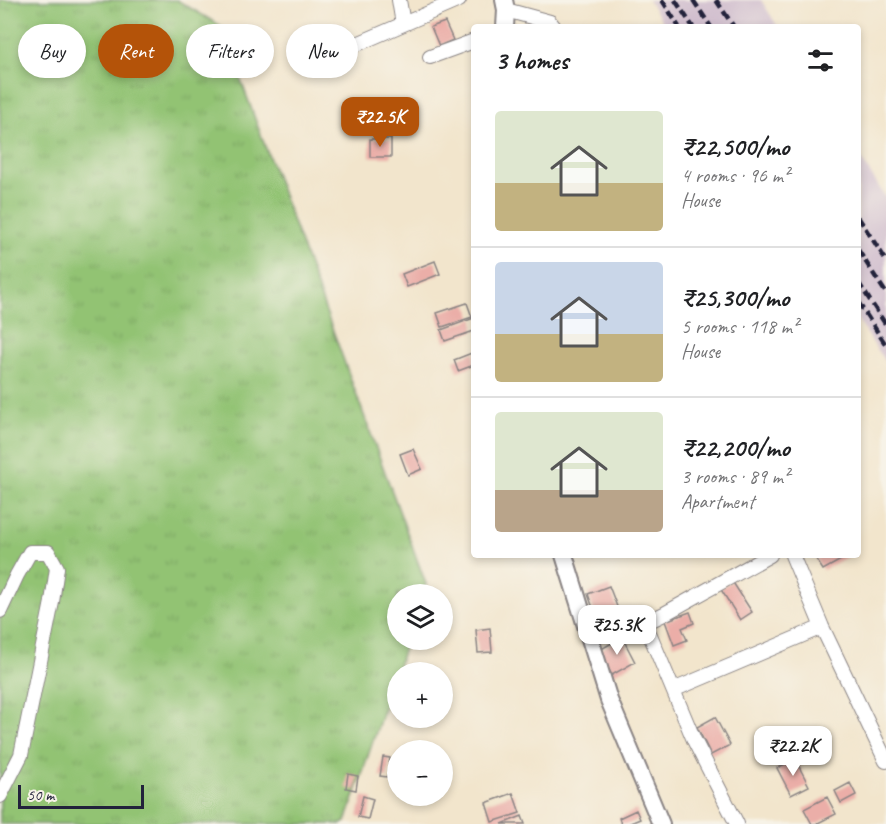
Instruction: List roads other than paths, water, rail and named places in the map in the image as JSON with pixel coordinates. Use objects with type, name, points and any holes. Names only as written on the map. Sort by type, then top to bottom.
[{"type":"street","points":[[399,0],[403,24]]},
{"type":"street","points":[[358,44],[459,0]]},
{"type":"street","points":[[505,24],[505,5],[552,24]]},
{"type":"street","points":[[430,57],[471,42]]},
{"type":"street","points":[[0,611],[30,552],[48,552],[57,568],[52,602],[21,755],[0,796]]},
{"type":"street","points":[[565,558],[609,700],[661,824]]},
{"type":"street","points":[[737,824],[693,740],[645,623],[765,558]]},
{"type":"street","points":[[793,558],[822,627],[886,761]]},
{"type":"street","points":[[673,690],[822,627]]},
{"type":"railway","points":[[662,0],[677,24]]},
{"type":"railway","points":[[675,0],[691,24]]},
{"type":"railway","points":[[693,0],[709,24]]},
{"type":"railway","points":[[716,0],[732,24]]},
{"type":"railway","points":[[861,222],[886,260]]},
{"type":"railway","points":[[861,255],[886,293]]},
{"type":"railway","points":[[861,287],[886,325]]},
{"type":"railway","points":[[861,307],[886,345]]}]
